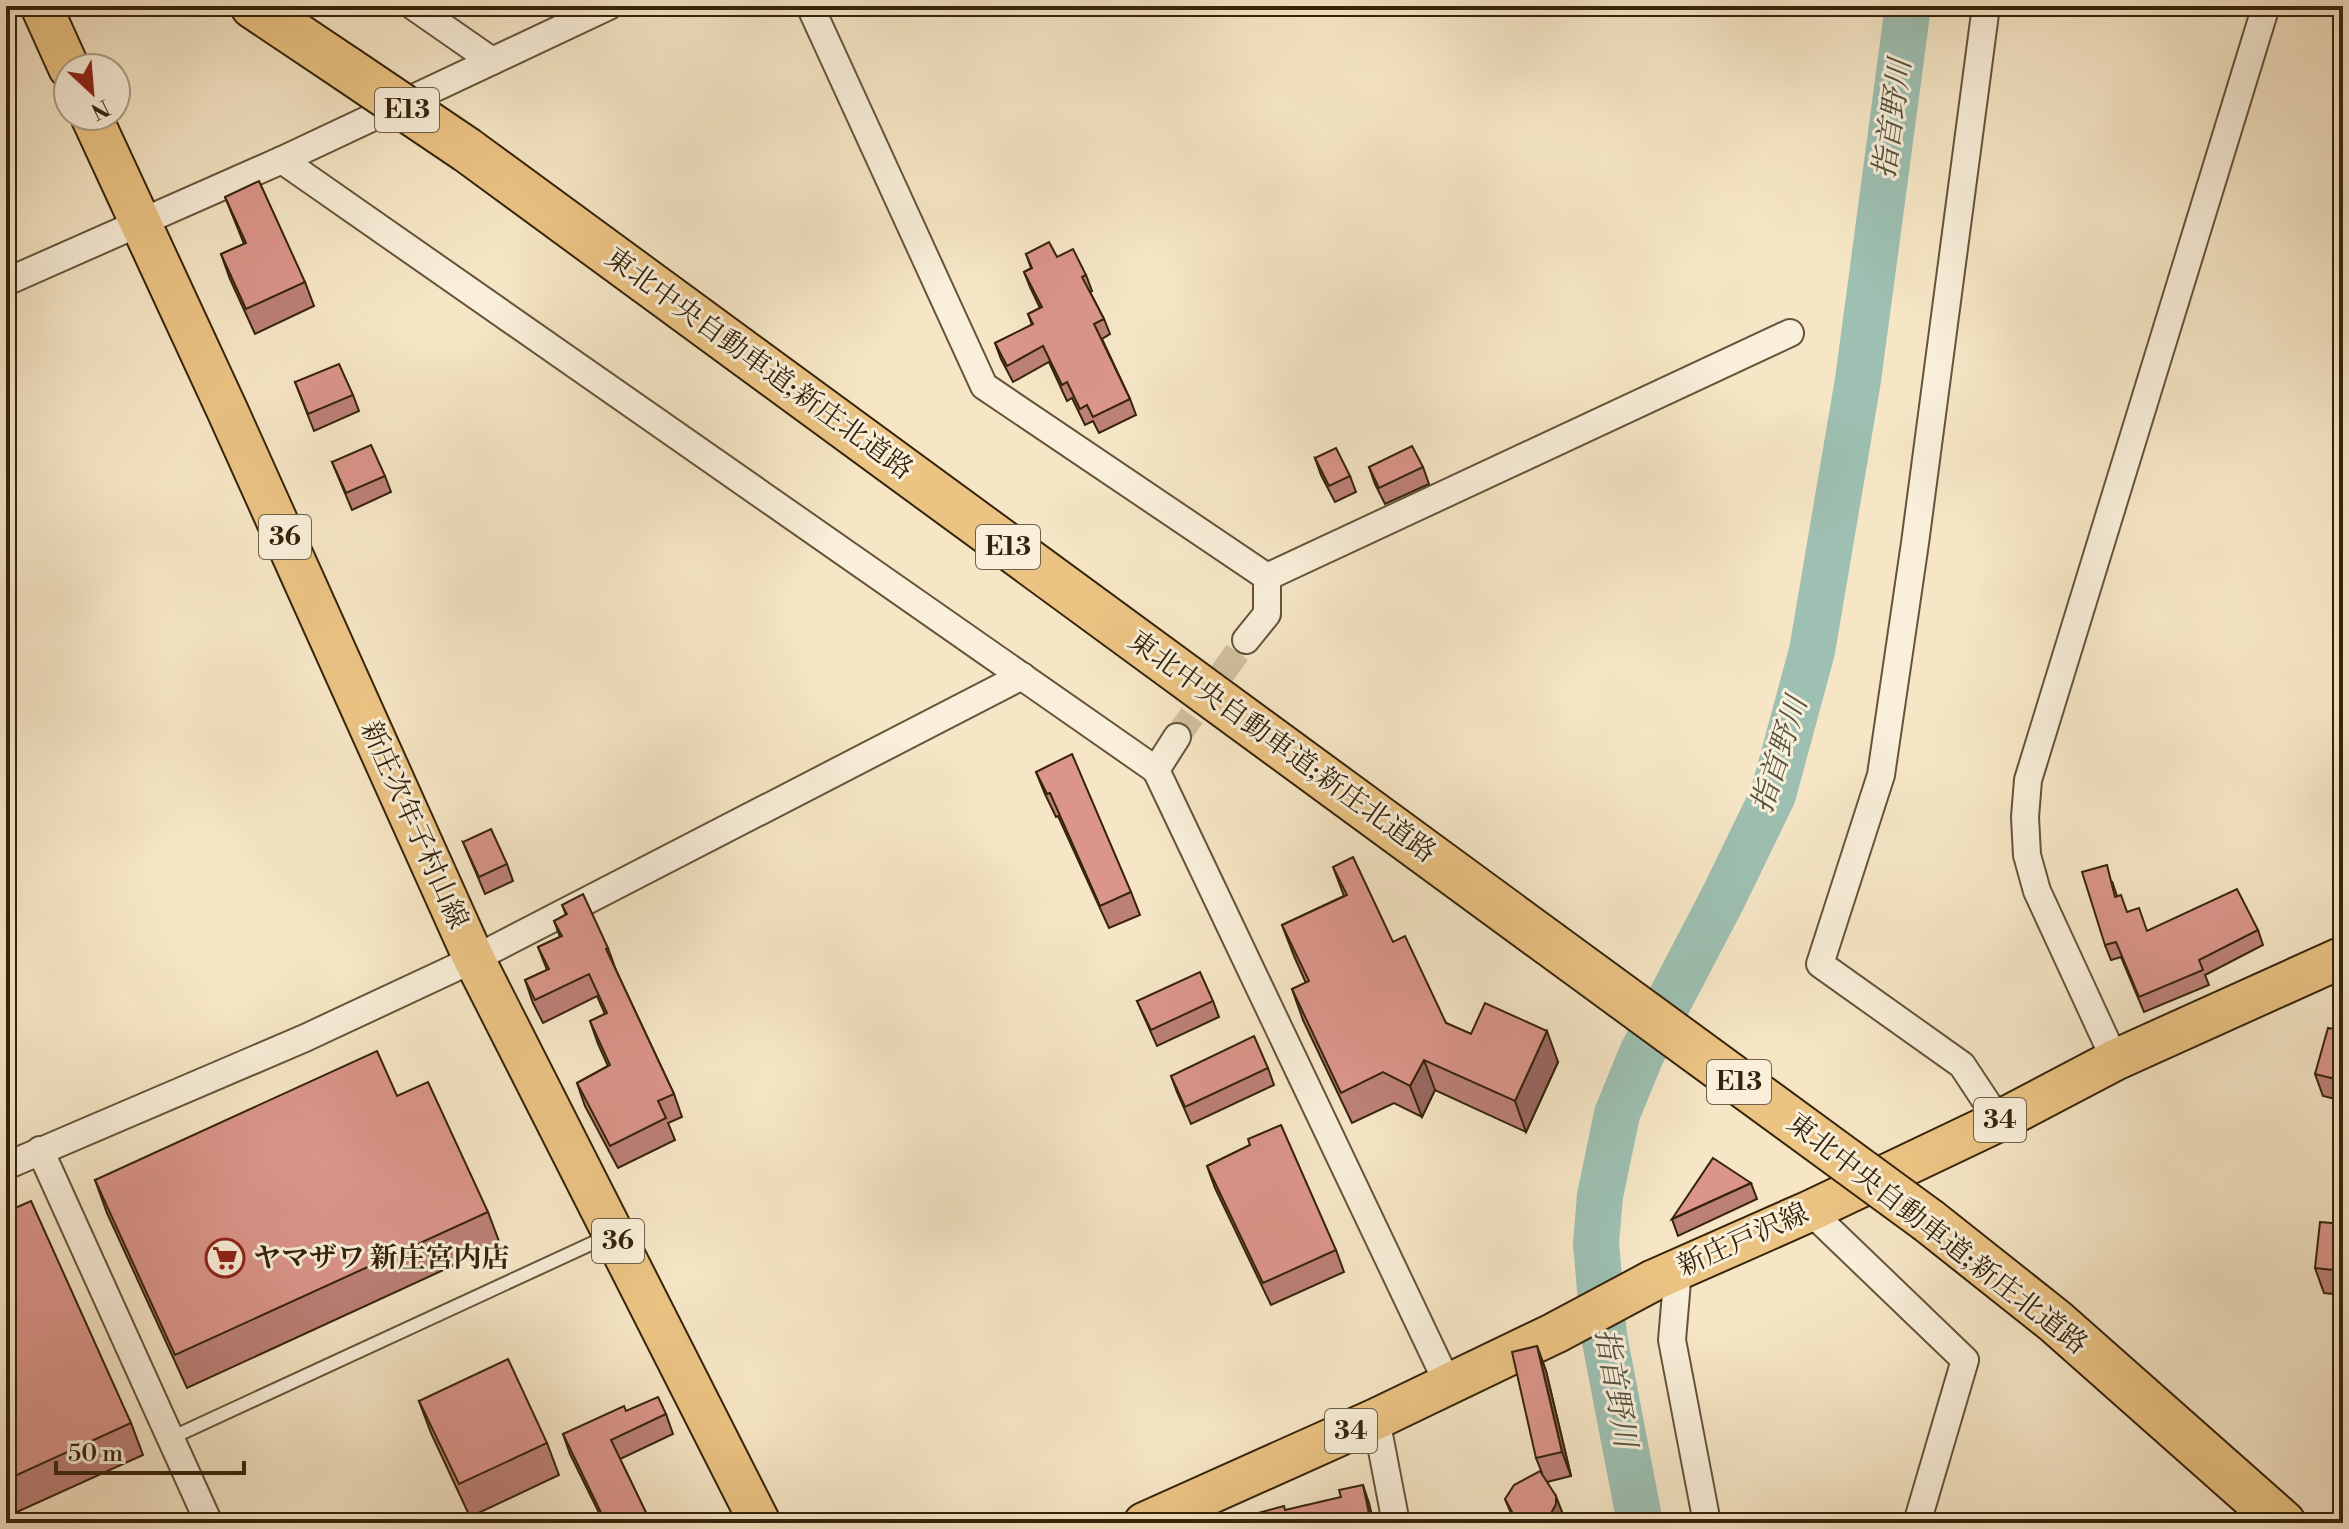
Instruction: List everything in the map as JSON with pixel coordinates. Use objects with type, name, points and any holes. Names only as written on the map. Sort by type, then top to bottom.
[{"type":"highway","name":"東北中央自動車道;新庄北道路","points":[[253,6],[467,150],[1929,1221],[2055,1321],[2283,1523]]},
{"type":"main road","points":[[41,6],[62,52]]},
{"type":"main road","name":"新庄次年子村山線","points":[[98,132],[474,959],[760,1523]]},
{"type":"main road","name":"新庄戸沢線","points":[[1144,1523],[1188,1515],[1666,1275],[1999,1121],[2115,1060],[2343,957]]},
{"type":"street","points":[[413,6],[492,61]]},
{"type":"street","points":[[6,282],[282,160],[609,6]]},
{"type":"street","points":[[810,6],[984,386],[1267,577]]},
{"type":"street","points":[[1986,6],[1881,775],[1820,964],[1962,1065],[1999,1121]]},
{"type":"street","points":[[2115,1060],[2037,891],[2027,855],[2025,817],[2028,780],[2266,6]]},
{"type":"street","points":[[282,160],[1156,770],[1448,1384]]},
{"type":"street","points":[[1267,577],[1790,333]]},
{"type":"street","points":[[1246,640],[1267,614],[1267,577]]},
{"type":"street","points":[[6,1166],[305,1038],[474,959],[1022,676]]},
{"type":"street","points":[[1156,770],[1177,737]]},
{"type":"street","points":[[40,1150],[209,1523]]},
{"type":"street","points":[[1810,1211],[1965,1360],[1917,1523]]},
{"type":"street","points":[[1666,1275],[1672,1340],[1707,1523]]},
{"type":"street","points":[[1376,1419],[1396,1523]]},
{"type":"lane","points":[[171,1438],[614,1233]]},
{"type":"building","points":[[259,181],[305,282],[246,309],[221,254],[246,243],[225,197]]},
{"type":"building","points":[[1049,242],[1057,257],[1073,249],[1086,275],[1082,277],[1104,319],[1094,324],[1130,399],[1093,417],[1087,405],[1080,409],[1067,382],[1062,385],[1043,346],[1007,366],[995,343],[1033,324],[1028,314],[1042,307],[1024,272],[1032,268],[1026,254]]},
{"type":"building","points":[[339,364],[353,395],[308,414],[295,382]]},
{"type":"building","points":[[371,445],[385,476],[346,493],[332,462]]},
{"type":"building","points":[[1412,446],[1423,467],[1379,488],[1369,467]]},
{"type":"building","points":[[1336,448],[1350,476],[1329,486],[1315,458]]},
{"type":"building","points":[[1072,754],[1131,892],[1100,906],[1050,793],[1047,794],[1036,772]]},
{"type":"building","points":[[491,829],[507,864],[479,877],[463,842]]},
{"type":"building","points":[[1353,857],[1393,942],[1405,936],[1446,1023],[1471,1034],[1485,1003],[1547,1031],[1515,1101],[1424,1060],[1410,1086],[1383,1072],[1341,1093],[1292,989],[1309,981],[1282,925],[1347,895],[1333,867]]},
{"type":"building","points":[[2107,865],[2115,897],[2121,895],[2127,912],[2139,908],[2147,931],[2237,889],[2258,930],[2199,960],[2203,970],[2139,997],[2116,942],[2105,945],[2082,872]]},
{"type":"building","points":[[583,894],[674,1094],[658,1101],[666,1118],[610,1146],[577,1083],[610,1065],[590,1021],[607,1013],[589,974],[535,1000],[525,980],[549,969],[538,947],[562,936],[554,921],[567,914],[562,905]]},
{"type":"building","points":[[1200,972],[1213,1001],[1151,1030],[1137,1001]]},
{"type":"building","points":[[2343,1012],[2343,1081],[2315,1074],[2328,1028],[2334,1029]]},
{"type":"building","points":[[1254,1036],[1268,1068],[1185,1107],[1171,1076]]},
{"type":"building","points":[[377,1051],[397,1096],[428,1082],[488,1212],[175,1355],[95,1180]]},
{"type":"building","points":[[1281,1125],[1336,1250],[1263,1283],[1207,1166],[1250,1145],[1248,1139]]},
{"type":"building","points":[[1713,1158],[1751,1183],[1672,1219]]},
{"type":"building","points":[[31,1201],[131,1423],[6,1480],[6,1212]]},
{"type":"building","points":[[2320,1222],[2343,1224],[2343,1271],[2315,1268]]},
{"type":"building","points":[[1537,1346],[1562,1452],[1536,1458],[1512,1352]]},
{"type":"building","points":[[508,1359],[547,1443],[459,1484],[419,1401]]},
{"type":"building","points":[[658,1397],[666,1414],[611,1440],[651,1523],[606,1523],[563,1434],[624,1406],[626,1411]]},
{"type":"building","points":[[1540,1471],[1556,1496],[1556,1504],[1549,1517],[1535,1523],[1519,1520],[1505,1499],[1514,1485]]},
{"type":"building","points":[[1363,1485],[1371,1523],[1221,1523],[1284,1506],[1285,1510],[1341,1497],[1339,1490]]},
{"type":"waterway","name":"指首野川","points":[[1640,1523],[1604,1336],[1596,1243],[1600,1196],[1617,1114],[1642,1053],[1773,795],[1812,651],[1858,380],[1908,6]]},
{"type":"tunnel","points":[[1177,737],[1246,640]]},
{"type":"place","name":"ヤマザワ 新庄宮内店","points":[[225,1258]]}]
